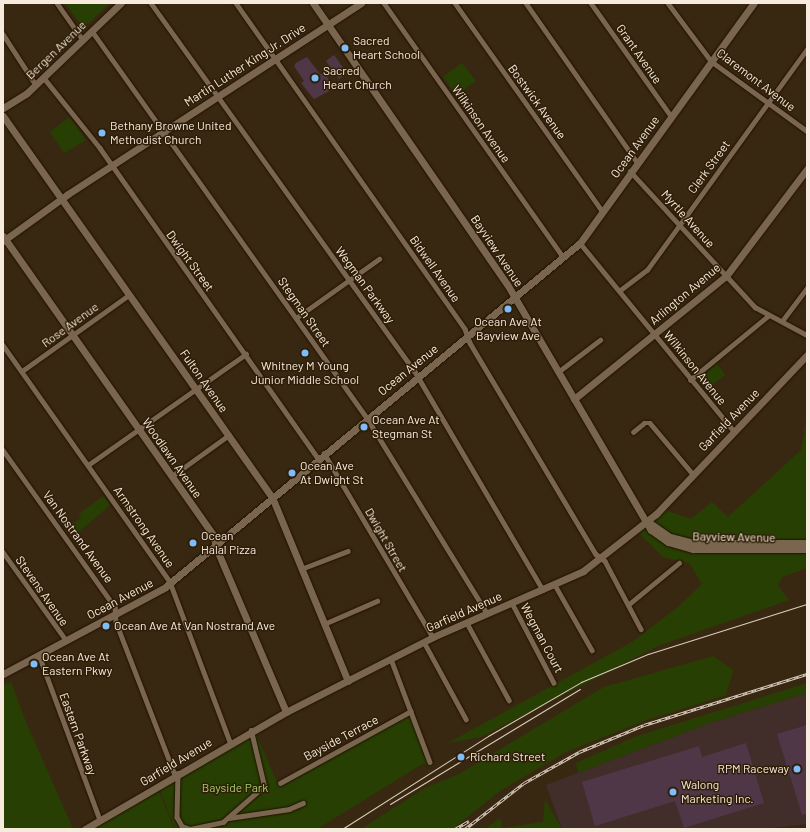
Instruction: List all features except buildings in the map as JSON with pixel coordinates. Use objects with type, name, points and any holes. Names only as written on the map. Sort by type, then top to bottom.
[{"type":"street","points":[[57,3],[83,40]]},
{"type":"street","name":"Bergen Avenue","points":[[3,108],[44,78],[121,3]]},
{"type":"street","name":"Wegman Parkway","points":[[151,3],[216,97],[349,280],[417,377],[543,590]]},
{"type":"street","name":"Bidwell Avenue","points":[[236,3],[465,329],[468,337],[641,629]]},
{"type":"street","name":"Bayview Avenue","points":[[313,3],[514,297],[651,530],[663,539],[694,546],[807,549]]},
{"type":"street","name":"Martin Luther King Jr. Drive","points":[[4,239],[61,199],[361,3]]},
{"type":"street","name":"Wilkinson Avenue","points":[[384,3],[563,257]]},
{"type":"street","name":"Bostwick Avenue","points":[[455,3],[603,212]]},
{"type":"street","points":[[526,3],[637,162]]},
{"type":"street","name":"Grant Avenue","points":[[592,3],[671,116]]},
{"type":"street","name":"Claremont Avenue","points":[[668,3],[711,60],[807,131]]},
{"type":"street","name":"Ocean Avenue","points":[[3,674],[116,614],[141,603],[170,582],[321,455],[468,337],[580,243],[603,212],[630,171],[752,4]]},
{"type":"street","name":"Stegman Street","points":[[92,31],[367,418],[487,613]]},
{"type":"street","points":[[3,34],[36,85]]},
{"type":"street","name":"Clerk Street","points":[[619,291],[647,270],[807,49]]},
{"type":"street","name":"Dwight Street","points":[[44,78],[71,110],[246,354],[321,455],[434,637]]},
{"type":"street","name":"Fulton Avenue","points":[[3,116],[229,434],[272,497],[348,681]]},
{"type":"street","name":"Arlington Avenue","points":[[574,399],[726,276],[807,169]]},
{"type":"street","name":"Myrtle Avenue","points":[[630,171],[755,307],[807,335]]},
{"type":"street","name":"Woodlawn Avenue","points":[[4,239],[213,535],[286,712]]},
{"type":"street","name":"Wilkinson Avenue","points":[[580,243],[690,380],[734,431]]},
{"type":"street","points":[[296,318],[379,259]]},
{"type":"street","points":[[782,321],[807,288]]},
{"type":"street","name":"Rose Avenue","points":[[22,371],[129,295]]},
{"type":"street","points":[[690,380],[769,315]]},
{"type":"street","points":[[558,372],[600,340]]},
{"type":"street","name":"Armstrong Avenue","points":[[3,345],[170,582],[230,742]]},
{"type":"street","points":[[88,465],[246,354]]},
{"type":"street","name":"Garfield Avenue","points":[[85,829],[230,742],[286,712],[434,637],[487,613],[555,586],[600,558],[647,521],[807,355]]},
{"type":"street","points":[[633,432],[644,423],[650,423],[693,474]]},
{"type":"street","points":[[172,476],[229,434]]},
{"type":"street","name":"Van Nostrand Avenue","points":[[3,450],[115,607],[116,622],[177,774]]},
{"type":"street","name":"Bayview Avenue","points":[[694,546],[807,543]]},
{"type":"street","points":[[301,570],[348,551]]},
{"type":"street","name":"Stevens Avenue","points":[[3,552],[66,640]]},
{"type":"street","points":[[628,605],[680,563]]},
{"type":"street","points":[[555,586],[592,650]]},
{"type":"street","points":[[324,624],[377,601]]},
{"type":"street","name":"Wegman Court","points":[[512,603],[554,683]]},
{"type":"street","points":[[467,623],[509,700]]},
{"type":"street","points":[[424,642],[466,719]]},
{"type":"street","name":"Eastern Parkway","points":[[39,655],[100,820]]},
{"type":"street","points":[[391,659],[412,711],[430,762]]},
{"type":"street","name":"Bayside Terrace","points":[[280,783],[412,711]]},
{"type":"street","points":[[177,774],[177,817],[182,826],[190,829],[223,822],[265,783],[251,731]]},
{"type":"street","points":[[229,818],[289,809],[303,803]]},
{"type":"shaded area","points":[[807,693],[807,824],[763,829],[562,829],[546,785],[713,722]]},
{"type":"green space","points":[[65,3],[110,3],[88,24],[80,23]]},
{"type":"green space","points":[[462,63],[476,81],[456,95],[443,77]]},
{"type":"green space","points":[[69,117],[86,140],[64,153],[50,132]]},
{"type":"green space","points":[[717,364],[725,375],[708,388],[699,378]]},
{"type":"green space","points":[[807,414],[807,568],[782,577],[778,586],[789,600],[658,646],[481,737],[448,743],[632,642],[678,607],[702,584],[689,563],[663,557],[637,531],[662,509],[691,519],[712,502],[728,517],[801,450]]},
{"type":"green space","points":[[103,496],[110,505],[74,536],[68,527],[81,518],[79,514]]},
{"type":"green space","points":[[713,656],[733,670],[726,695],[644,721],[566,752],[500,791],[457,825],[457,829],[361,829],[425,788],[457,775],[604,687]]},
{"type":"green space","points":[[11,682],[26,722],[73,829],[3,829],[3,686]]},
{"type":"green space","points":[[807,683],[807,693],[713,722],[578,773],[576,763],[637,736]]},
{"type":"green space","name":"Bayside Park","points":[[412,713],[433,768],[424,763],[317,829],[175,829],[159,788],[254,730],[278,784]]},
{"type":"green space","points":[[159,791],[174,829],[94,829]]},
{"type":"green space","points":[[545,799],[562,829],[485,829],[500,818],[503,828],[543,822]]},
{"type":"tram line","points":[[342,829],[488,736],[581,682],[648,654],[807,604]]},
{"type":"tram line","points":[[390,804],[580,689]]},
{"type":"railway","points":[[465,829],[524,783],[579,752],[644,725],[807,674]]},
{"type":"railway","points":[[455,829],[469,821]]},
{"type":"place","name":"Sacred Heart School","points":[[345,48]]},
{"type":"place","name":"Sacred Heart Church","points":[[315,78]]},
{"type":"place","name":"Bethany Browne United Methodist Church","points":[[102,133]]},
{"type":"place","name":"Ocean Ave At Bayview Ave","points":[[508,309]]},
{"type":"place","name":"Whitney M Young Junior Middle School","points":[[305,353]]},
{"type":"place","name":"Ocean Ave At Stegman St","points":[[364,427]]},
{"type":"place","name":"Ocean Ave At Dwight St","points":[[292,473]]},
{"type":"place","name":"Ocean Halal Pizza","points":[[193,543]]},
{"type":"place","name":"Ocean Ave At Van Nostrand Ave","points":[[106,626]]},
{"type":"place","name":"Ocean Ave At Eastern Pkwy","points":[[34,664]]},
{"type":"place","name":"Richard Street","points":[[461,757]]},
{"type":"place","name":"RPM Raceway","points":[[797,769]]},
{"type":"place","name":"Walong Marketing Inc.","points":[[673,792]]}]
